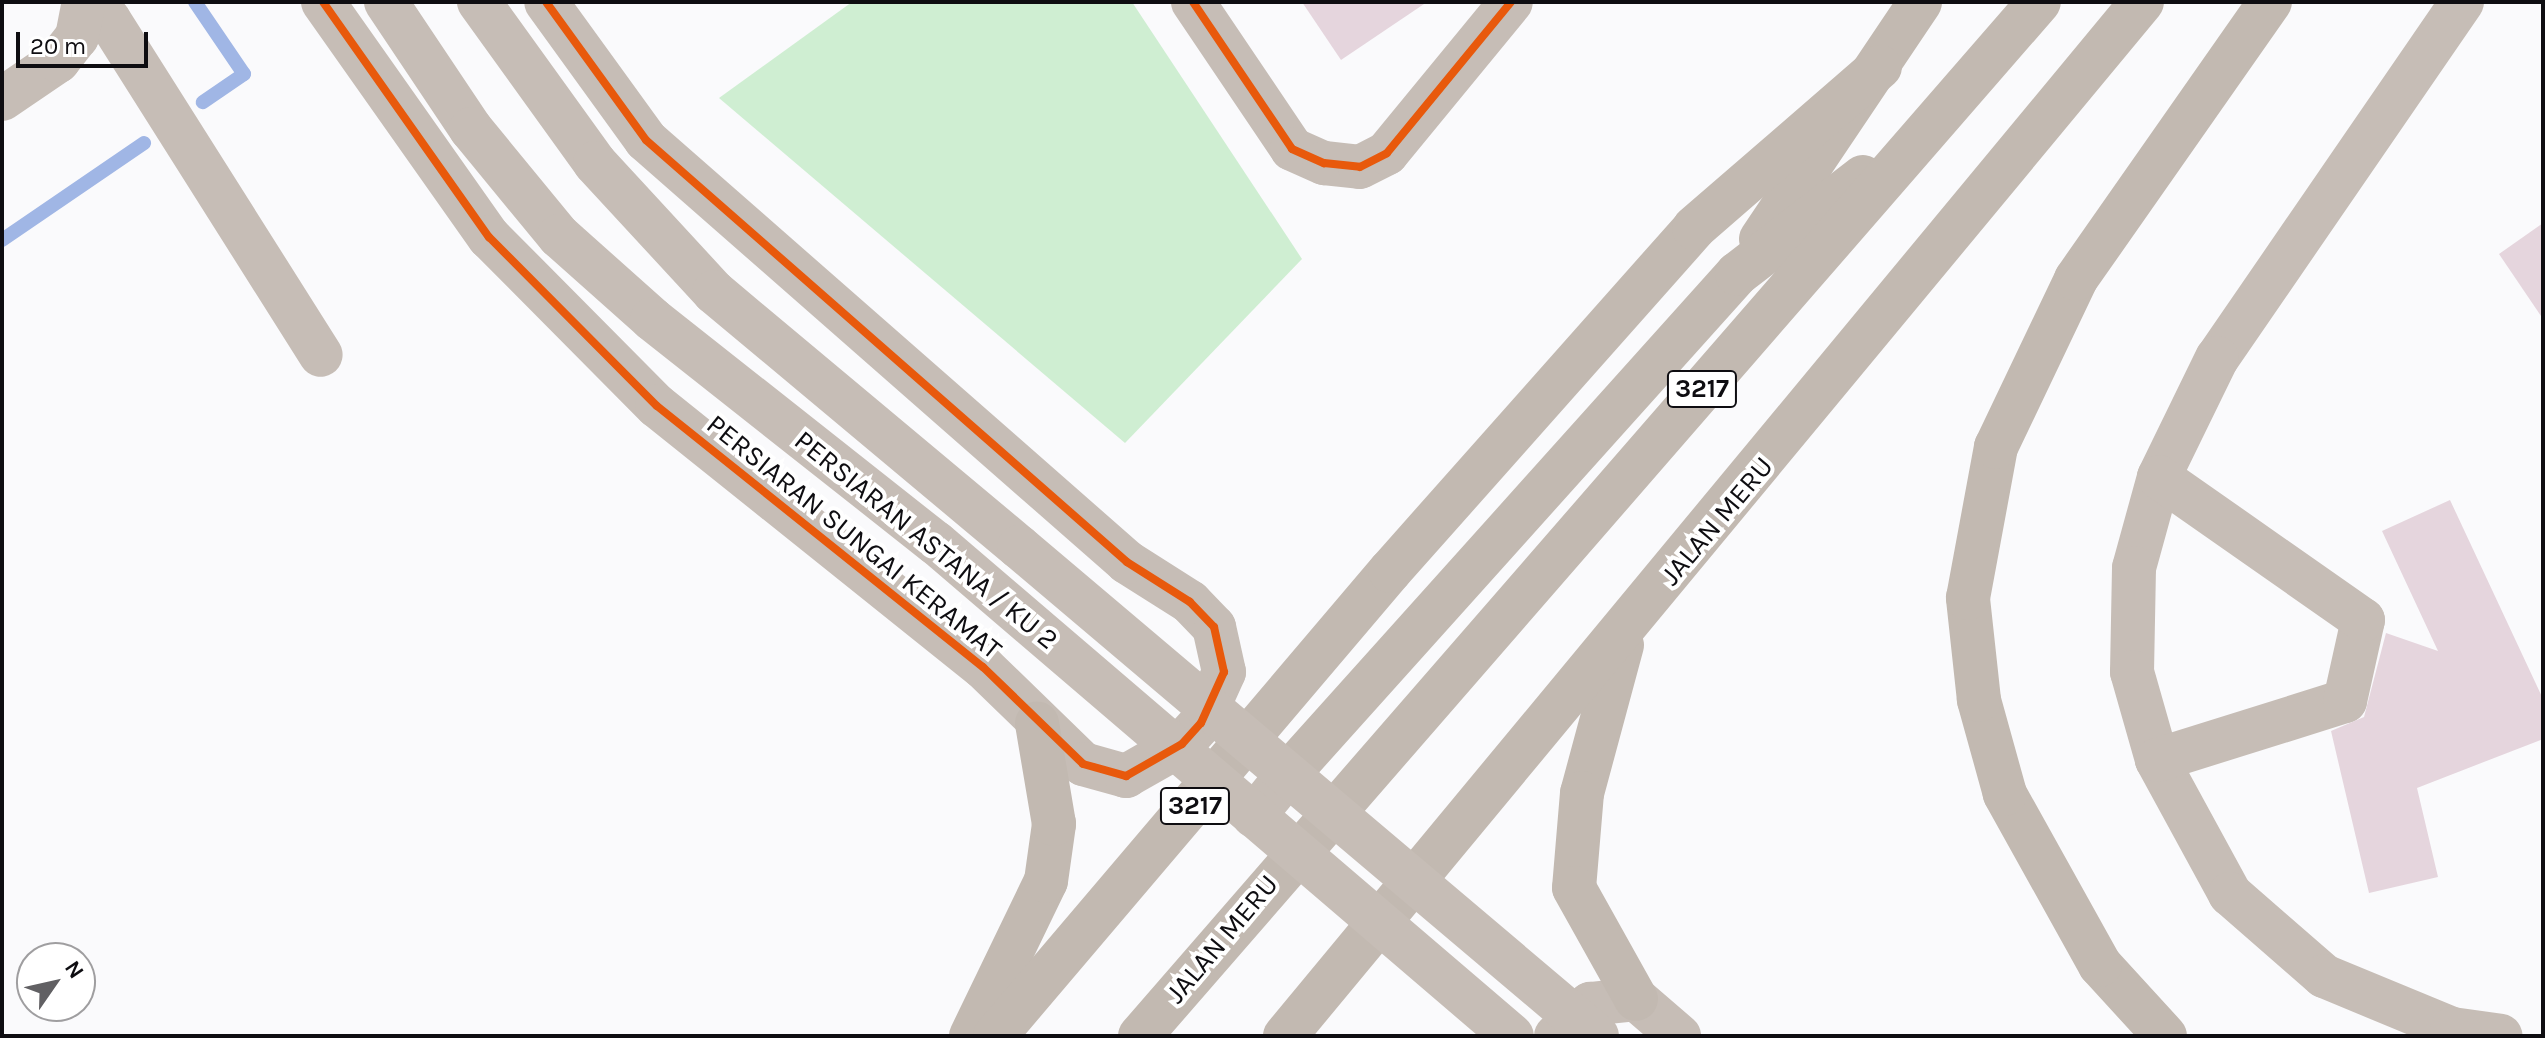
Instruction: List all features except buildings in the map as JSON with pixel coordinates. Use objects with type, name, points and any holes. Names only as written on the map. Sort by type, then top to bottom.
[{"type":"highway","points":[[1737,274],[1880,67],[1920,2]]},
{"type":"highway","name":"JALAN MERU","points":[[1140,1036],[2039,2]]},
{"type":"highway","name":"JALAN MERU","points":[[1285,1036],[1626,631],[2142,2]]},
{"type":"highway","points":[[2165,1036],[2100,965],[2005,794],[1979,700],[1968,598],[1996,447],[2076,279],[2270,2]]},
{"type":"highway","name":"3217","points":[[995,1036],[1390,571],[1694,228],[1880,67]]},
{"type":"highway","name":"JALAN MERU","points":[[1289,773],[1737,274],[1937,120]]},
{"type":"highway","points":[[1626,631],[1582,793],[1574,888],[1636,999]]},
{"type":"highway","points":[[971,1036],[1046,881],[1054,824],[1037,723]]},
{"type":"street","points":[[2,99],[58,61],[77,37],[84,2],[109,20],[321,355]]},
{"type":"street","name":"PERSIARAN SUNGAI KERAMAT","points":[[323,2],[489,237],[657,406],[983,667],[1037,723],[1100,773],[1126,776],[1154,765],[1191,733],[1214,698],[1224,672],[1214,627],[1190,602],[1127,562],[646,140],[546,2]]},
{"type":"street","name":"PERSIARAN ASTANA / KU 2","points":[[386,2],[471,129],[559,236],[652,319],[936,543],[1512,1036]]},
{"type":"street","name":"PERSIARAN ASTANA / KU 2","points":[[479,2],[595,163],[714,292],[1289,773],[1597,1036]]},
{"type":"street","points":[[1193,2],[1292,149],[1324,163],[1360,167],[1387,153],[1511,2]]},
{"type":"street","points":[[2462,2],[2217,358],[2159,477],[2134,568],[2132,672],[2157,760],[2230,894],[2324,976],[2452,1029],[2501,1036]]},
{"type":"street","points":[[2157,760],[2345,701],[2363,620],[2159,477]]},
{"type":"street","points":[[1254,816],[1289,773]]},
{"type":"street","points":[[1556,1036],[1590,1004],[1636,999],[1679,1036]]},
{"type":"green space","points":[[852,2],[1132,2],[1302,259],[1125,443],[719,98]]},
{"type":"waterway","points":[[195,2],[244,74],[203,102]]},
{"type":"waterway","points":[[2,240],[144,143]]},
{"type":"cycle path","points":[[323,2],[489,237],[657,406],[983,667],[1083,764],[1126,776],[1182,744],[1201,723],[1224,672],[1214,627],[1190,602],[1127,562],[646,140],[546,2]]},
{"type":"cycle path","points":[[1193,2],[1292,149],[1324,163],[1360,167],[1387,153],[1511,2]]}]
